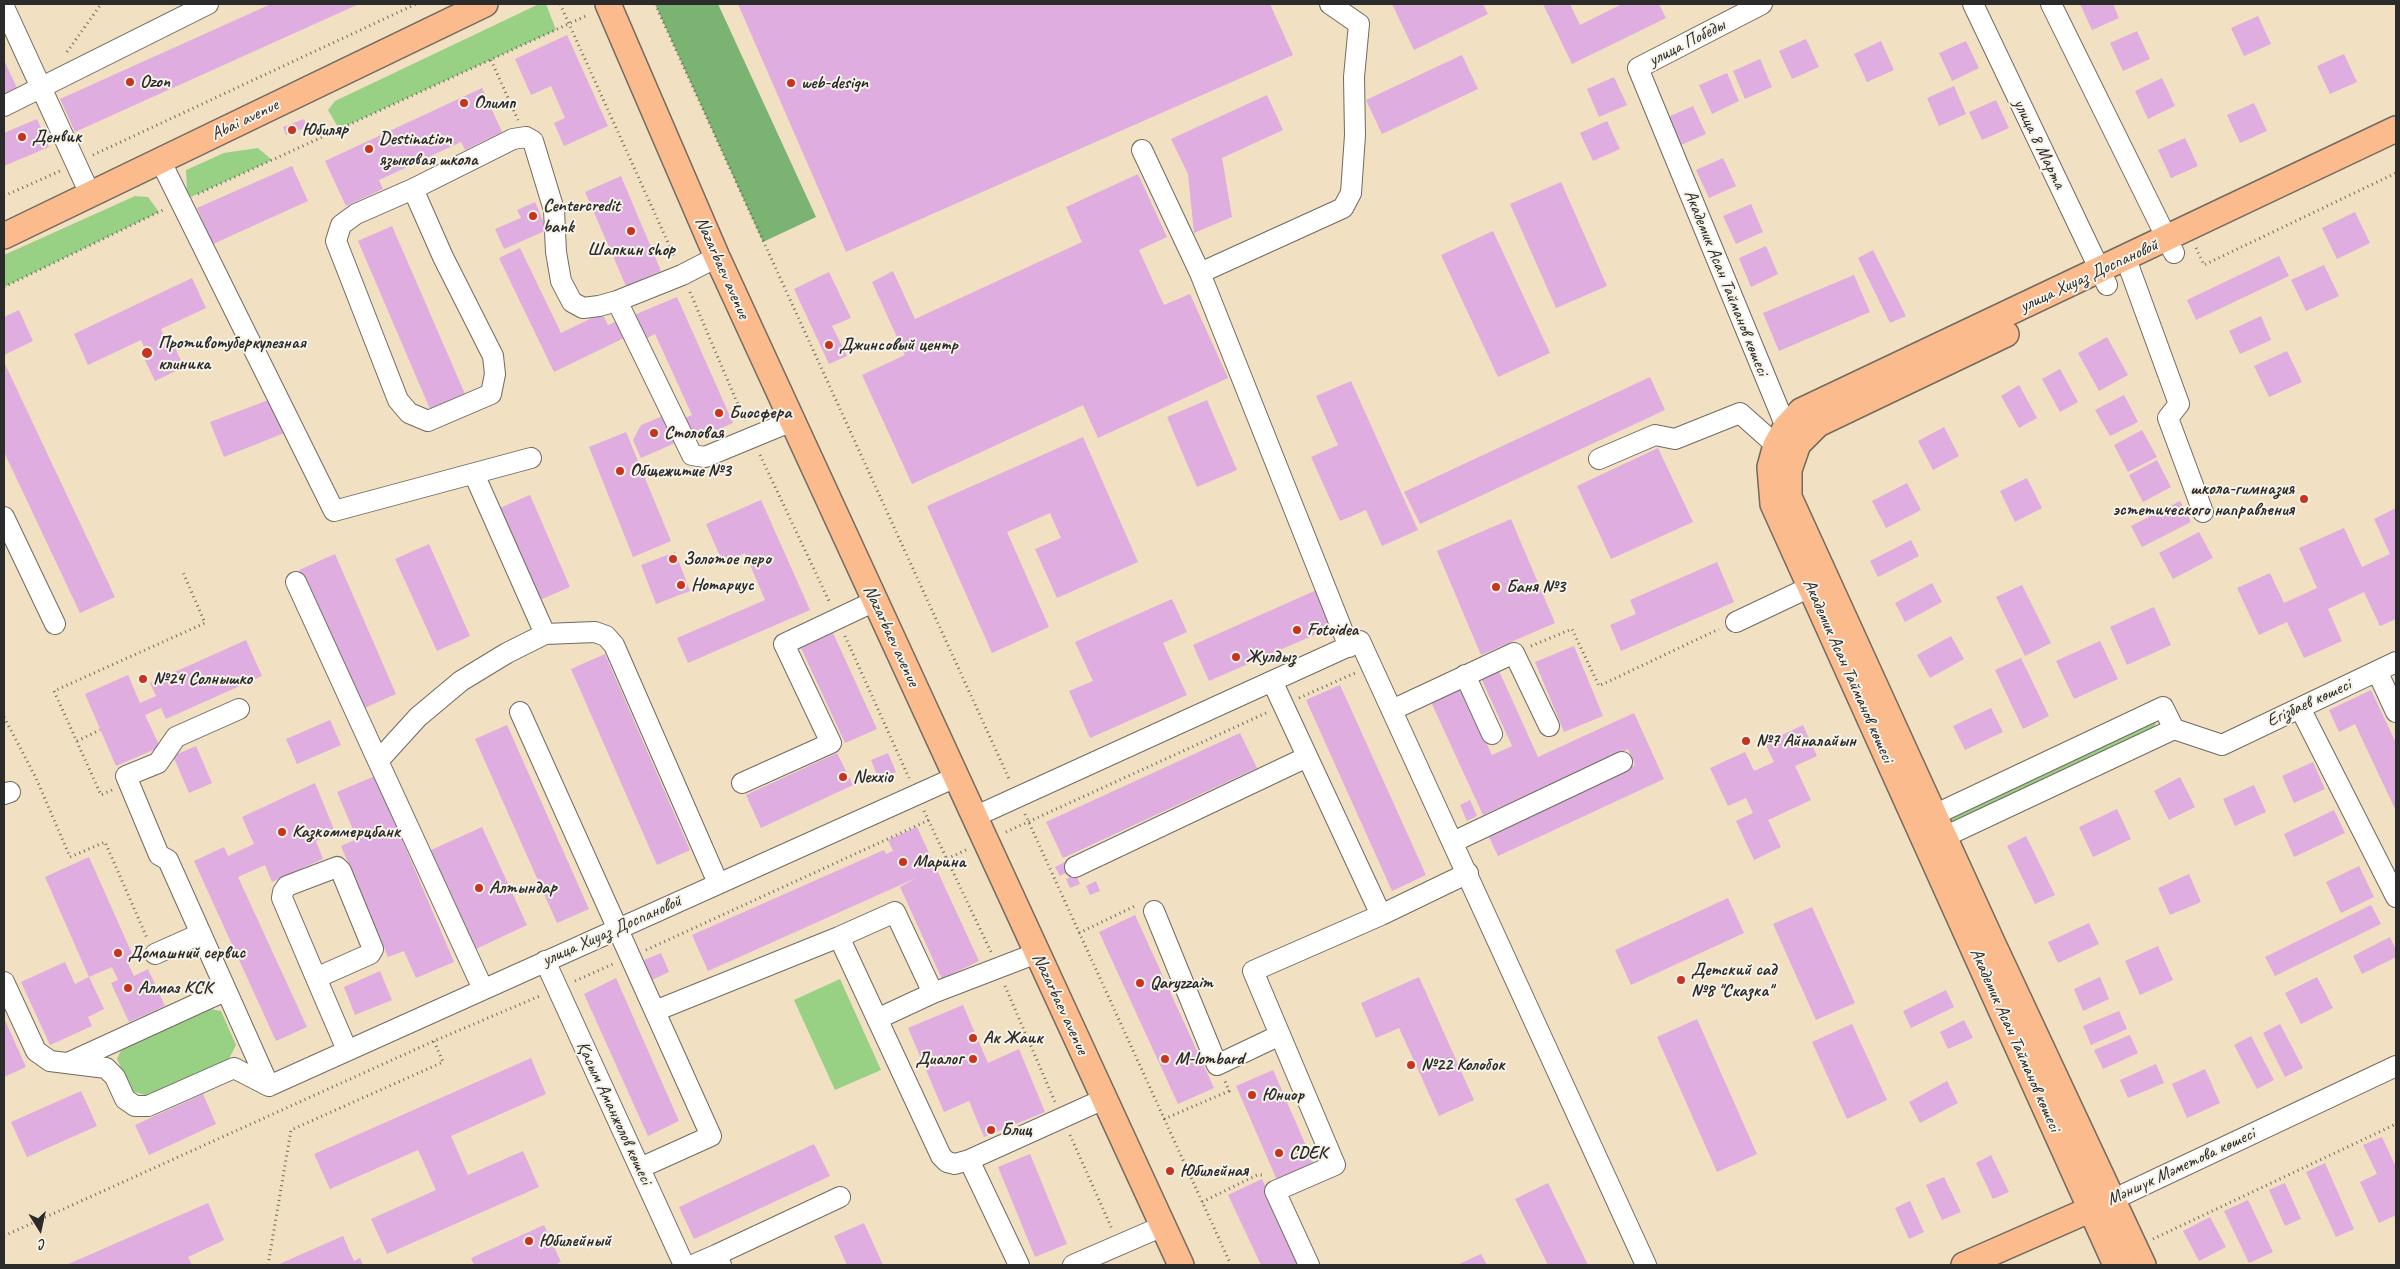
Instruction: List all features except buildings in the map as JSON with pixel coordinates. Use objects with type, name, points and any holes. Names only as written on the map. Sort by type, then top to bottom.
[{"type":"main road","name":"Abai avenue","points":[[4,236],[485,4]]},
{"type":"main road","name":"Nazarbaev avenue","points":[[598,10],[717,257],[1180,1265]]},
{"type":"main road","name":"улица Хиуаз Доспановой","points":[[1786,439],[1801,411],[1822,400],[2128,267],[2396,129]]},
{"type":"main road","name":"улица Хиуаз Доспановой","points":[[2170,246],[2396,148]]},
{"type":"main road","name":"Академик Асан Тайманов көшесі","points":[[1786,439],[1770,467],[1773,504],[1810,587],[2101,1204],[2139,1256]]},
{"type":"main road","name":"Академик Асан Тайманов көшесі","points":[[1786,439],[1789,497],[1939,826],[2101,1204],[2116,1265]]},
{"type":"main road","name":"Мәншүк Мәметова көшесі","points":[[1964,1265],[2101,1204]]},
{"type":"street","points":[[4,106],[208,4]]},
{"type":"street","points":[[1200,273],[1283,237],[1301,226],[1324,219],[1342,208],[1351,193],[1355,135],[1354,76],[1359,24],[1330,4]]},
{"type":"street","name":"улица Победы","points":[[1638,68],[1759,4]]},
{"type":"street","name":"улица 8 Марта","points":[[1973,4],[2104,278]]},
{"type":"street","points":[[2051,4],[2170,246]]},
{"type":"street","points":[[4,7],[90,194]]},
{"type":"street","name":"Академик Асан Тайманов көшесі","points":[[1638,68],[1786,439]]},
{"type":"street","points":[[413,189],[443,257],[493,356],[495,374],[490,394],[428,421],[409,412],[398,400],[336,241],[341,225],[356,214],[413,189],[513,139],[526,137],[533,141],[547,184],[554,210],[556,252],[561,281],[572,302],[583,308],[617,301],[682,275],[717,257]]},
{"type":"street","points":[[1142,150],[1200,273],[1349,647]]},
{"type":"street","points":[[160,160],[182,201],[334,511],[531,458]]},
{"type":"street","points":[[2128,267],[2179,404],[2168,418],[2203,512]]},
{"type":"street","points":[[617,301],[692,455],[704,457],[792,421]]},
{"type":"street","points":[[1599,459],[1655,435],[1675,439],[1740,412],[1786,439]]},
{"type":"street","points":[[474,474],[545,634]]},
{"type":"street","points":[[4,517],[55,624]]},
{"type":"street","points":[[296,582],[483,989]]},
{"type":"street","points":[[1736,622],[1810,587]]},
{"type":"street","points":[[742,783],[831,743],[784,644],[875,602]]},
{"type":"street","points":[[378,761],[418,717],[460,681],[507,653],[545,634],[594,632],[606,636],[614,645],[718,883]]},
{"type":"street","points":[[974,817],[1360,641],[1468,873],[1646,1265]]},
{"type":"street","points":[[1392,710],[1514,653],[1549,726]]},
{"type":"street","name":"Егізбаев көшесі","points":[[1939,826],[2163,707],[2174,729],[2222,744],[2396,662]]},
{"type":"street","points":[[2377,671],[2396,712]]},
{"type":"street","points":[[1465,675],[1492,734]]},
{"type":"street","points":[[1273,682],[1381,915]]},
{"type":"street","points":[[2300,708],[2396,897]]},
{"type":"street","points":[[239,709],[176,737],[158,763],[126,776],[159,855],[168,860],[225,992],[269,1086]]},
{"type":"street","points":[[520,712],[710,1136],[640,1168]]},
{"type":"street","points":[[1075,867],[1307,757]]},
{"type":"street","points":[[1453,842],[1622,762]]},
{"type":"street","name":"улица Хиуаз Доспановой","points":[[269,1086],[956,777]]},
{"type":"street","points":[[316,978],[370,954],[373,949],[342,871],[337,866],[287,886],[282,892],[282,898],[316,978],[347,1050]]},
{"type":"street","points":[[1309,1265],[1275,1191],[1336,1165],[1252,971],[1381,915],[1468,873]]},
{"type":"street","points":[[1154,911],[1217,1064],[1280,1035]]},
{"type":"street","points":[[655,1011],[839,937],[895,912],[933,993]]},
{"type":"street","points":[[155,954],[200,934]]},
{"type":"street","points":[[839,937],[942,1156],[947,1162],[955,1164],[969,1160],[1104,1099]]},
{"type":"street","points":[[877,1019],[933,993],[1037,953]]},
{"type":"street","name":"Қасым Аманжолов көшесі","points":[[545,961],[684,1265]]},
{"type":"street","points":[[4,982],[36,1051],[50,1060],[66,1064],[94,1065],[106,1068],[115,1078],[125,1100],[135,1106],[148,1106],[234,1068],[269,1086]]},
{"type":"street","points":[[66,1064],[225,992]]},
{"type":"street","name":"Мәншүк Мәметова көшесі","points":[[2101,1204],[2396,1066]]},
{"type":"street","points":[[969,1160],[1019,1265]]},
{"type":"street","points":[[693,1265],[719,1260],[840,1198]]},
{"type":"street","points":[[1073,1265],[1163,1226]]},
{"type":"path","points":[[64,57],[101,4]]},
{"type":"path","points":[[4,196],[416,4]]},
{"type":"path","points":[[655,4],[1231,1265]]},
{"type":"path","points":[[4,287],[182,201],[598,10]]},
{"type":"path","points":[[491,60],[526,137]]},
{"type":"path","points":[[2204,265],[2396,174]]},
{"type":"path","points":[[129,783],[101,795],[54,690],[205,623],[182,570]]},
{"type":"path","points":[[1514,653],[1572,628],[1599,686],[1736,622]]},
{"type":"path","points":[[947,859],[1371,665]]},
{"type":"path","points":[[4,717],[36,778],[70,857],[105,842],[155,954]]},
{"type":"path","points":[[77,741],[100,730]]},
{"type":"path","points":[[4,1236],[434,1041],[630,957],[929,820]]},
{"type":"path","points":[[1079,932],[1143,903],[1154,911]]},
{"type":"path","points":[[268,1265],[290,1130],[443,1062],[434,1041]]},
{"type":"path","points":[[1164,1119],[1229,1091],[1217,1064]]},
{"type":"path","points":[[2139,1256],[2396,1124]]},
{"type":"path","points":[[1202,1202],[1257,1176],[1266,1175],[1275,1191]]},
{"type":"green space","points":[[539,4],[546,4],[556,30],[339,129],[328,110],[335,101]]},
{"type":"green space","points":[[655,4],[718,4],[816,217],[763,242]]},
{"type":"green space","points":[[258,148],[272,160],[191,197],[187,192],[186,170],[224,153]]},
{"type":"green space","points":[[135,196],[148,197],[159,212],[4,287],[4,255]]},
{"type":"green space","points":[[2144,721],[2156,723],[2151,734],[1962,824],[1951,821],[1955,810]]},
{"type":"green space","points":[[840,979],[881,1070],[835,1090],[794,1000]]},
{"type":"green space","points":[[205,1008],[221,1011],[236,1045],[228,1061],[148,1096],[132,1091],[117,1059],[124,1044]]},
{"type":"place","name":"Ozon","points":[[130,82]]},
{"type":"place","name":"web-design","points":[[791,83]]},
{"type":"place","name":"Олимп","points":[[464,103]]},
{"type":"place","name":"Юбиляр","points":[[292,130]]},
{"type":"place","name":"Денвик","points":[[22,137]]},
{"type":"place","name":"Destination языковая школа","points":[[369,149]]},
{"type":"place","name":"Centercredit bank","points":[[533,216]]},
{"type":"place","name":"Шапкин shop","points":[[631,231]]},
{"type":"place","name":"Джинсовый центр","points":[[829,345]]},
{"type":"place","name":"Противотуберкулезная клиника","points":[[147,353]]},
{"type":"place","name":"Биосфера","points":[[719,413]]},
{"type":"place","name":"Столовая","points":[[654,433]]},
{"type":"place","name":"Общежитие №3","points":[[620,471]]},
{"type":"place","name":"школа-гимназия эстетического направления","points":[[2304,499]]},
{"type":"place","name":"Золотое перо","points":[[673,559]]},
{"type":"place","name":"Нотариус","points":[[681,585]]},
{"type":"place","name":"Баня №3","points":[[1496,587]]},
{"type":"place","name":"Fotoidea","points":[[1297,630]]},
{"type":"place","name":"Жулдыз","points":[[1236,657]]},
{"type":"place","name":"№24 Солнышко","points":[[143,679]]},
{"type":"place","name":"№7 Айналайын","points":[[1746,741]]},
{"type":"place","name":"Nexxio","points":[[843,777]]},
{"type":"place","name":"Казкоммерцбанк","points":[[282,832]]},
{"type":"place","name":"Марина","points":[[903,862]]},
{"type":"place","name":"Алтындар","points":[[479,888]]},
{"type":"place","name":"Домашний сервис","points":[[118,953]]},
{"type":"place","name":"Детский сад №8 \"Сказка\"","points":[[1681,980]]},
{"type":"place","name":"Qaryzzaim","points":[[1140,983]]},
{"type":"place","name":"Алмаз КСК","points":[[128,988]]},
{"type":"place","name":"Ак Жаик","points":[[973,1038]]},
{"type":"place","name":"Диалог","points":[[973,1059]]},
{"type":"place","name":"M-lombard","points":[[1165,1059]]},
{"type":"place","name":"№22 Колобок","points":[[1411,1065]]},
{"type":"place","name":"Юниор","points":[[1252,1095]]},
{"type":"place","name":"Блиц","points":[[991,1130]]},
{"type":"place","name":"CDEK","points":[[1279,1153]]},
{"type":"place","name":"Юбилейная","points":[[1170,1171]]},
{"type":"place","name":"Юбилейный","points":[[529,1241]]}]
